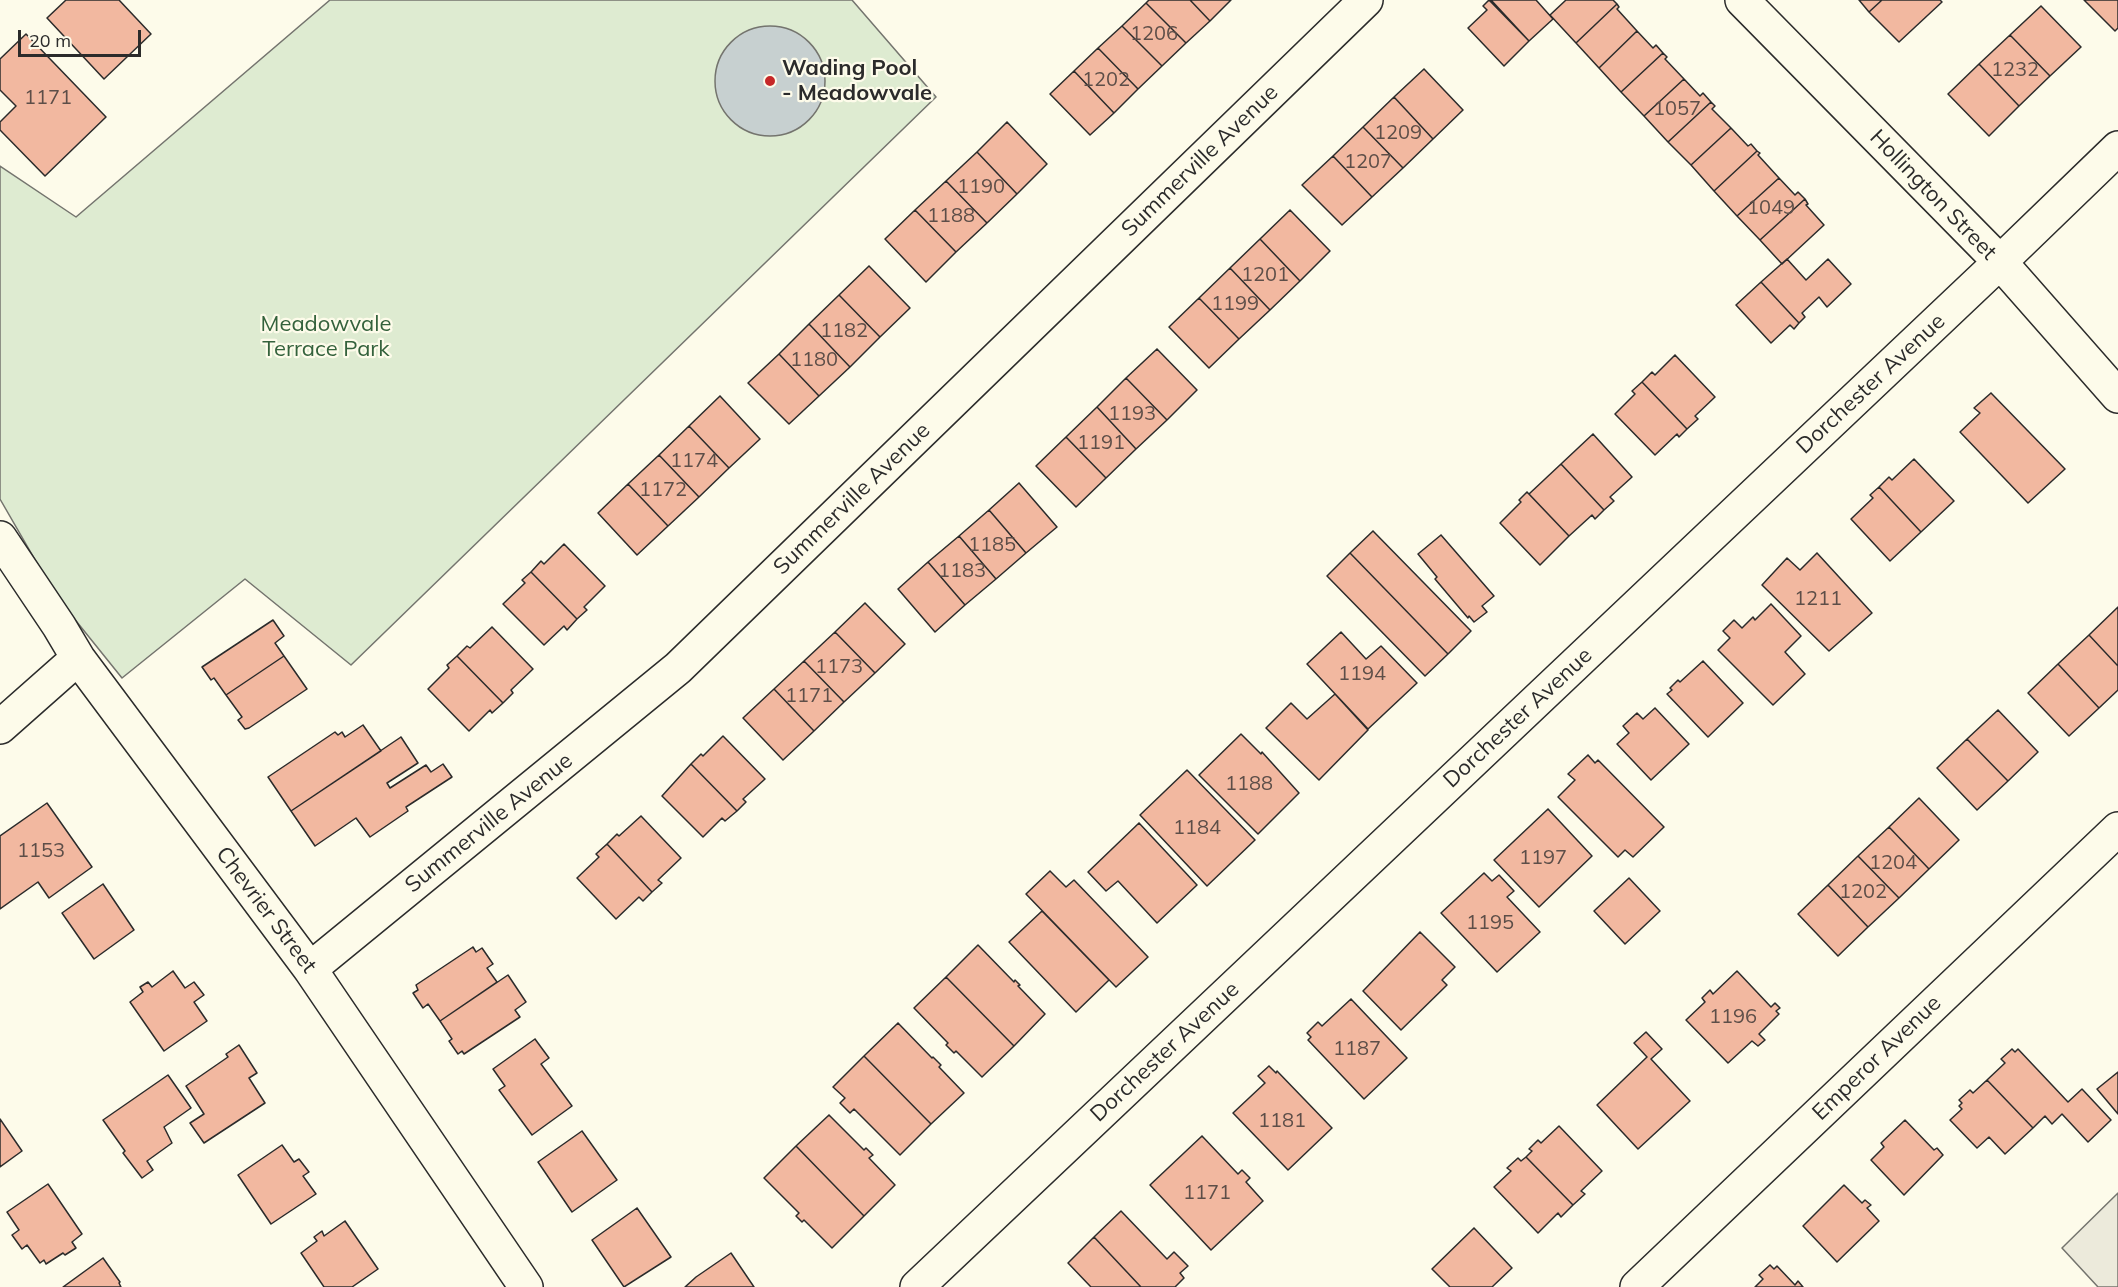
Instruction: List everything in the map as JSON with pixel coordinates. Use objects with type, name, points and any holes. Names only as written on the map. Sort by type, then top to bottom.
[{"type":"street","name":"Summerville Avenue","points":[[310,969],[678,668],[1366,0]]},
{"type":"street","name":"Hollington Street","points":[[1742,0],[2000,262],[2118,396]]},
{"type":"street","name":"Dorchester Avenue","points":[[917,1287],[2118,148]]},
{"type":"street","name":"Chevrier Street","points":[[0,538],[78,658],[310,969],[526,1287]]},
{"type":"street","points":[[0,727],[78,658]]},
{"type":"street","name":"Emperor Avenue","points":[[1637,1287],[2118,829]]},
{"type":"green space","name":"Meadowvale Terrace Park","points":[[330,0],[852,0],[936,97],[351,665],[245,579],[122,678],[56,596],[0,499],[0,166],[76,217]]},
{"type":"shaded area","name":"Wading Pool - Meadowvale","points":[[770,26],[791,30],[809,42],[821,60],[825,81],[821,102],[809,120],[791,132],[770,136],[749,132],[731,120],[719,102],[715,81],[719,60],[731,42],[749,30]]},
{"type":"shaded area","points":[[2118,1193],[2118,1287],[2098,1287],[2062,1248]]},
{"type":"building","points":[[66,0],[119,0],[151,34],[104,79],[47,18]]},
{"type":"building","points":[[1149,0],[1190,0],[1210,21],[1186,43],[1146,3]]},
{"type":"building","points":[[1190,0],[1231,0],[1210,21]]},
{"type":"building","points":[[1489,0],[1529,41],[1504,66],[1468,28],[1487,10],[1483,6]]},
{"type":"building","points":[[1491,0],[1536,0],[1553,19],[1529,41]]},
{"type":"building","points":[[1566,0],[1613,0],[1617,4],[1576,43],[1550,15]]},
{"type":"building","points":[[1859,0],[1882,0],[1869,12]]},
{"type":"building","points":[[1882,0],[1940,0],[1942,2],[1899,42],[1869,12]]},
{"type":"building","points":[[2084,0],[2118,0],[2118,28],[2115,31]]},
{"type":"building","points":[[1146,3],[1186,43],[1162,66],[1122,26]]},
{"type":"building","points":[[1617,4],[1619,7],[1617,9],[1637,31],[1599,68],[1576,43]]},
{"type":"building","points":[[2041,6],[2081,47],[2050,76],[2010,35]]},
{"type":"building","points":[[1122,26],[1162,66],[1138,89],[1098,48]]},
{"type":"building","points":[[1637,31],[1653,48],[1656,45],[1663,53],[1621,92],[1599,68]]},
{"type":"building","points":[[26,34],[106,117],[45,176],[0,130],[0,122],[16,106],[0,90],[0,59]]},
{"type":"building","points":[[2010,35],[2050,76],[2019,106],[1979,64]]},
{"type":"building","points":[[1098,48],[1138,89],[1114,113],[1074,71]]},
{"type":"building","points":[[1663,53],[1667,57],[1665,59],[1684,79],[1644,116],[1621,92]]},
{"type":"building","points":[[1979,64],[2019,106],[1989,136],[1948,94]]},
{"type":"building","points":[[1424,69],[1463,110],[1433,139],[1394,97]]},
{"type":"building","points":[[1074,71],[1114,113],[1090,135],[1050,94]]},
{"type":"building","points":[[1684,79],[1700,96],[1703,93],[1711,102],[1668,142],[1644,116]]},
{"type":"building","points":[[1394,97],[1433,139],[1403,168],[1363,127]]},
{"type":"building","points":[[1711,102],[1715,106],[1712,109],[1731,128],[1691,165],[1668,142]]},
{"type":"building","points":[[1007,122],[1047,164],[1017,194],[977,152]]},
{"type":"building","points":[[1363,127],[1403,168],[1372,197],[1333,156]]},
{"type":"building","points":[[1731,128],[1748,146],[1751,144],[1757,151],[1714,191],[1691,165]]},
{"type":"building","points":[[1757,151],[1779,178],[1737,216],[1714,191]]},
{"type":"building","points":[[977,152],[1017,194],[987,223],[946,181]]},
{"type":"building","points":[[1333,156],[1372,197],[1342,225],[1302,185]]},
{"type":"building","points":[[1779,178],[1795,195],[1798,192],[1805,199],[1760,240],[1737,216]]},
{"type":"building","points":[[946,181],[987,223],[956,252],[915,210]]},
{"type":"building","points":[[1805,199],[1808,204],[1806,205],[1824,225],[1782,264],[1760,240]]},
{"type":"building","points":[[915,210],[956,252],[926,282],[885,239]]},
{"type":"building","points":[[1290,210],[1330,251],[1300,281],[1260,239]]},
{"type":"building","points":[[1260,239],[1300,281],[1270,310],[1230,268]]},
{"type":"building","points":[[1787,259],[1806,280],[1828,259],[1851,284],[1827,307],[1819,297],[1802,313],[1805,317],[1799,323],[1761,282]]},
{"type":"building","points":[[869,266],[910,308],[880,337],[839,295]]},
{"type":"building","points":[[1230,268],[1270,310],[1239,339],[1199,298]]},
{"type":"building","points":[[1761,282],[1799,323],[1794,329],[1790,325],[1771,343],[1736,305]]},
{"type":"building","points":[[839,295],[880,337],[850,367],[809,324]]},
{"type":"building","points":[[1199,298],[1239,339],[1209,368],[1169,327]]},
{"type":"building","points":[[809,324],[850,367],[819,396],[779,354]]},
{"type":"building","points":[[1157,349],[1197,390],[1167,420],[1126,378]]},
{"type":"building","points":[[779,354],[819,396],[789,424],[748,383]]},
{"type":"building","points":[[1675,355],[1715,397],[1695,416],[1698,419],[1687,429],[1642,382],[1652,372],[1655,375]]},
{"type":"building","points":[[1126,378],[1167,420],[1136,449],[1097,407]]},
{"type":"building","points":[[1642,382],[1687,429],[1679,437],[1677,434],[1655,455],[1615,414],[1635,394],[1632,391]]},
{"type":"building","points":[[1991,393],[2065,469],[2028,503],[1960,432],[1980,413],[1974,408]]},
{"type":"building","points":[[720,396],[760,439],[729,468],[689,426]]},
{"type":"building","points":[[1097,407],[1136,449],[1106,478],[1066,437]]},
{"type":"building","points":[[689,426],[729,468],[699,497],[659,455]]},
{"type":"building","points":[[1593,434],[1632,477],[1610,497],[1614,501],[1604,510],[1561,464]]},
{"type":"building","points":[[1066,437],[1106,478],[1076,507],[1036,466]]},
{"type":"building","points":[[659,455],[699,497],[668,526],[628,484]]},
{"type":"building","points":[[1914,459],[1954,501],[1921,532],[1879,487],[1889,477],[1892,480]]},
{"type":"building","points":[[1561,464],[1604,510],[1595,519],[1592,515],[1569,536],[1529,494]]},
{"type":"building","points":[[1019,483],[1057,527],[1026,553],[989,510]]},
{"type":"building","points":[[628,484],[668,526],[637,555],[598,513]]},
{"type":"building","points":[[1879,487],[1921,532],[1890,561],[1851,519],[1873,498],[1870,495]]},
{"type":"building","points":[[1527,492],[1569,536],[1540,565],[1500,523],[1521,502],[1519,500]]},
{"type":"building","points":[[989,510],[1026,553],[996,579],[959,536]]},
{"type":"building","points":[[1373,531],[1471,631],[1448,654],[1350,553]]},
{"type":"building","points":[[1441,535],[1494,596],[1482,606],[1487,612],[1474,622],[1435,579],[1437,577],[1418,554]]},
{"type":"building","points":[[959,536],[996,579],[965,605],[928,562]]},
{"type":"building","points":[[564,544],[605,586],[584,607],[587,610],[577,619],[531,572],[541,561],[544,564]]},
{"type":"building","points":[[1350,553],[1448,654],[1425,676],[1327,576]]},
{"type":"building","points":[[1817,553],[1872,613],[1829,651],[1762,585],[1787,558],[1800,570]]},
{"type":"building","points":[[928,562],[965,605],[935,632],[898,589]]},
{"type":"building","points":[[531,572],[577,619],[567,630],[564,626],[544,645],[503,604],[525,583],[522,580]]},
{"type":"building","points":[[865,603],[905,644],[875,673],[835,632]]},
{"type":"building","points":[[1771,604],[1801,636],[1785,652],[1805,674],[1773,705],[1718,650],[1730,638],[1723,631],[1734,620],[1742,628],[1753,617],[1755,620]]},
{"type":"building","points":[[2118,607],[2118,666],[2089,635]]},
{"type":"building","points":[[273,620],[284,636],[275,643],[284,656],[226,695],[214,678],[211,680],[202,667]]},
{"type":"building","points":[[492,627],[533,669],[511,690],[513,693],[503,703],[457,656],[467,646],[470,648]]},
{"type":"building","points":[[835,632],[875,673],[844,702],[804,661]]},
{"type":"building","points":[[1341,632],[1366,659],[1381,646],[1417,683],[1368,729],[1307,664]]},
{"type":"building","points":[[2089,635],[2118,666],[2118,690],[2099,708],[2058,664]]},
{"type":"building","points":[[284,656],[307,689],[245,729],[238,720],[242,717],[226,695]]},
{"type":"building","points":[[457,656],[503,703],[492,713],[490,710],[469,731],[428,689],[449,668],[447,665]]},
{"type":"building","points":[[804,661],[844,702],[814,731],[774,689]]},
{"type":"building","points":[[1703,661],[1743,703],[1708,737],[1667,694],[1678,680],[1680,682]]},
{"type":"building","points":[[2058,664],[2099,708],[2069,736],[2028,693]]},
{"type":"building","points":[[774,689],[814,731],[783,760],[743,718]]},
{"type":"building","points":[[1335,694],[1368,730],[1319,780],[1266,728],[1291,703],[1307,719]]},
{"type":"building","points":[[1655,708],[1689,744],[1651,780],[1617,744],[1629,733],[1623,726],[1637,713],[1643,719]]},
{"type":"building","points":[[1998,710],[2038,752],[2008,781],[1967,739]]},
{"type":"building","points":[[363,725],[381,751],[291,811],[268,777],[335,732],[338,735],[342,732],[345,737]]},
{"type":"building","points":[[1241,734],[1261,754],[1262,752],[1299,793],[1258,834],[1199,775]]},
{"type":"building","points":[[723,736],[765,779],[743,799],[746,802],[737,811],[691,764],[701,754],[703,756]]},
{"type":"building","points":[[401,737],[418,763],[387,783],[390,788],[426,765],[431,772],[443,764],[452,777],[406,807],[408,811],[370,837],[356,818],[315,846],[291,811]]},
{"type":"building","points":[[1967,739],[2008,781],[1977,810],[1937,768]]},
{"type":"building","points":[[1588,755],[1595,763],[1598,760],[1664,827],[1633,857],[1625,850],[1618,857],[1558,797],[1575,780],[1568,774]]},
{"type":"building","points":[[691,764],[737,811],[725,821],[722,818],[703,837],[662,796]]},
{"type":"building","points":[[1187,770],[1255,840],[1207,886],[1140,815]]},
{"type":"building","points":[[1919,798],[1959,840],[1929,869],[1889,827]]},
{"type":"building","points":[[47,803],[92,867],[49,898],[38,882],[0,909],[0,836]]},
{"type":"building","points":[[1548,809],[1592,856],[1539,907],[1494,860]]},
{"type":"building","points":[[641,816],[681,858],[658,880],[662,883],[652,892],[607,844]]},
{"type":"building","points":[[1139,823],[1197,885],[1157,923],[1118,881],[1106,891],[1088,872]]},
{"type":"building","points":[[1889,827],[1929,869],[1899,898],[1858,856]]},
{"type":"building","points":[[607,844],[652,892],[643,901],[639,897],[616,919],[577,878],[599,857],[596,854]]},
{"type":"building","points":[[1858,856],[1899,898],[1868,927],[1828,885]]},
{"type":"building","points":[[1050,871],[1066,887],[1074,880],[1148,957],[1116,987],[1026,894]]},
{"type":"building","points":[[1484,873],[1492,881],[1499,875],[1514,891],[1507,897],[1540,932],[1497,972],[1441,913]]},
{"type":"building","points":[[1629,878],[1660,911],[1625,944],[1594,911]]},
{"type":"building","points":[[103,884],[134,930],[94,959],[62,913]]},
{"type":"building","points":[[1828,885],[1868,927],[1838,956],[1798,914]]},
{"type":"building","points":[[1042,911],[1109,980],[1076,1012],[1009,942]]},
{"type":"building","points":[[1420,932],[1455,967],[1442,980],[1447,985],[1401,1030],[1363,991]]},
{"type":"building","points":[[978,945],[1014,982],[1015,980],[1020,985],[1018,986],[1045,1014],[1014,1046],[946,977]]},
{"type":"building","points":[[473,947],[476,952],[482,948],[493,964],[487,968],[497,982],[440,1021],[428,1004],[423,1008],[413,993],[418,990],[416,985]]},
{"type":"building","points":[[173,971],[185,988],[194,982],[204,995],[194,1002],[207,1021],[164,1051],[130,1002],[143,992],[140,987],[148,982],[152,987]]},
{"type":"building","points":[[1737,971],[1771,1007],[1775,1003],[1780,1008],[1776,1011],[1779,1014],[1759,1034],[1765,1040],[1758,1046],[1752,1041],[1728,1063],[1686,1020],[1705,1002],[1702,998],[1710,990],[1713,994]]},
{"type":"building","points":[[508,975],[526,1002],[515,1010],[520,1017],[464,1054],[462,1051],[458,1054],[449,1041],[452,1039],[440,1021]]},
{"type":"building","points":[[946,977],[1014,1046],[982,1077],[956,1051],[954,1053],[946,1045],[948,1043],[914,1008]]},
{"type":"building","points":[[1351,999],[1407,1058],[1364,1099],[1308,1040],[1311,1037],[1307,1033],[1318,1022],[1322,1026]]},
{"type":"building","points":[[898,1023],[941,1065],[939,1067],[964,1093],[931,1124],[864,1056]]},
{"type":"building","points":[[1646,1032],[1662,1049],[1651,1059],[1690,1101],[1638,1149],[1597,1105],[1647,1057],[1634,1043]]},
{"type":"building","points":[[535,1039],[549,1058],[541,1064],[572,1106],[532,1135],[499,1090],[505,1086],[493,1069]]},
{"type":"building","points":[[239,1045],[257,1073],[249,1078],[265,1103],[204,1143],[190,1123],[204,1114],[186,1086],[228,1057],[226,1054]]},
{"type":"building","points":[[2012,1049],[2015,1052],[2018,1049],[2068,1102],[2082,1089],[2111,1120],[2088,1142],[2062,1114],[2052,1124],[2045,1116],[2033,1128],[1987,1080],[2005,1063],[2001,1059]]},
{"type":"building","points":[[864,1056],[931,1124],[900,1155],[854,1109],[850,1113],[840,1103],[845,1098],[833,1087]]},
{"type":"building","points":[[1269,1066],[1276,1073],[1277,1071],[1332,1128],[1288,1170],[1233,1113],[1265,1083],[1258,1076]]},
{"type":"building","points":[[2118,1072],[2118,1114],[2097,1089]]},
{"type":"building","points":[[168,1075],[191,1108],[164,1127],[172,1143],[147,1161],[153,1170],[142,1178],[123,1153],[125,1151],[103,1120]]},
{"type":"building","points":[[1987,1080],[2033,1128],[2005,1154],[1989,1137],[1977,1148],[1950,1120],[1962,1109],[1959,1106],[1962,1103],[1959,1100],[1970,1090],[1973,1093]]},
{"type":"building","points":[[829,1115],[864,1150],[866,1148],[873,1155],[869,1158],[895,1185],[864,1216],[796,1146]]},
{"type":"building","points":[[0,1119],[22,1151],[0,1167]]},
{"type":"building","points":[[1905,1120],[1934,1150],[1937,1148],[1943,1155],[1904,1195],[1871,1160],[1884,1147],[1881,1143]]},
{"type":"building","points":[[1559,1126],[1602,1171],[1581,1191],[1585,1194],[1573,1205],[1526,1157],[1532,1151],[1529,1149],[1538,1140],[1541,1143]]},
{"type":"building","points":[[582,1131],[617,1180],[572,1212],[538,1162]]},
{"type":"building","points":[[1202,1136],[1238,1174],[1242,1170],[1250,1178],[1246,1182],[1263,1201],[1211,1250],[1150,1185]]},
{"type":"building","points":[[282,1145],[294,1162],[299,1159],[309,1172],[303,1176],[316,1194],[271,1224],[238,1175]]},
{"type":"building","points":[[796,1146],[864,1216],[832,1248],[804,1220],[802,1222],[796,1216],[799,1213],[764,1178]]},
{"type":"building","points":[[1526,1157],[1573,1205],[1561,1217],[1558,1213],[1538,1233],[1494,1187],[1511,1171],[1507,1168],[1518,1158],[1521,1161]]},
{"type":"building","points":[[48,1184],[82,1234],[72,1242],[76,1248],[46,1264],[44,1260],[40,1263],[27,1245],[22,1249],[12,1235],[19,1230],[7,1212]]},
{"type":"building","points":[[1844,1185],[1862,1203],[1865,1200],[1871,1205],[1867,1208],[1879,1221],[1837,1262],[1803,1226]]},
{"type":"building","points":[[637,1208],[671,1257],[624,1287],[592,1240]]},
{"type":"building","points":[[1121,1211],[1167,1259],[1174,1252],[1188,1266],[1180,1273],[1184,1278],[1175,1287],[1141,1287],[1094,1237]]},
{"type":"building","points":[[345,1221],[378,1269],[352,1287],[324,1287],[301,1253],[317,1241],[314,1237],[322,1231],[324,1236]]},
{"type":"building","points":[[1474,1228],[1512,1268],[1492,1287],[1450,1287],[1432,1269]]},
{"type":"building","points":[[1094,1237],[1141,1287],[1091,1287],[1068,1263]]},
{"type":"building","points":[[731,1253],[754,1287],[685,1287],[696,1277]]},
{"type":"building","points":[[103,1258],[121,1287],[63,1287]]},
{"type":"building","points":[[1770,1265],[1774,1269],[1777,1266],[1795,1285],[1798,1281],[1803,1287],[1755,1287],[1763,1279],[1759,1275]]},
{"type":"place","name":"Wading Pool - Meadowvale","points":[[770,81]]}]
